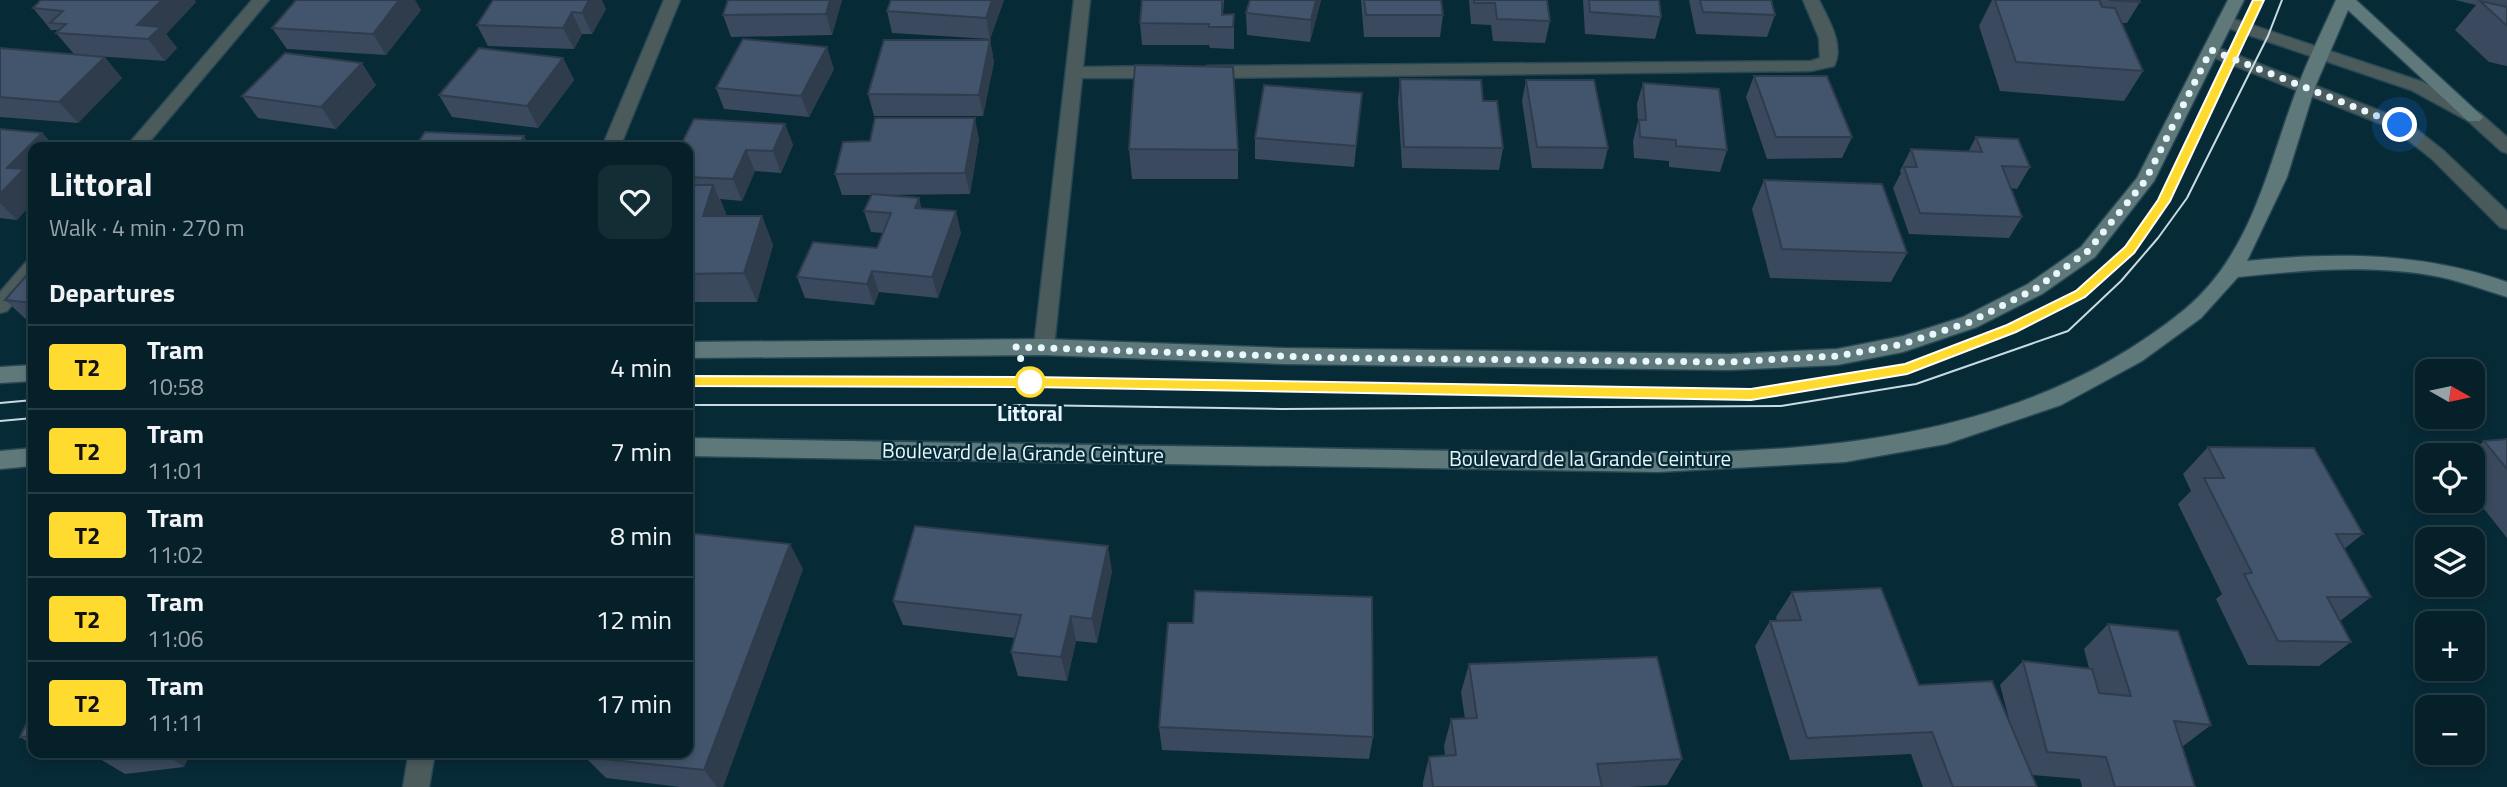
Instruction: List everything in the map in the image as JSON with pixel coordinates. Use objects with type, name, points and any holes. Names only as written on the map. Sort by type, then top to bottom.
[{"type":"main road","points":[[693,350],[1044,347],[1296,357],[1729,362],[1837,356],[1903,344],[1970,322],[2035,289],[2088,251],[2145,181],[2236,0]]},
{"type":"main road","points":[[2345,0],[2474,117]]},
{"type":"main road","name":"Boulevard de la Grande Ceinture","points":[[693,447],[1658,463],[1845,453],[1946,435],[2054,399],[2135,355],[2194,313],[2232,270],[2278,177],[2306,87],[2345,0]]},
{"type":"main road","points":[[2232,270],[2307,262],[2386,261],[2434,267],[2507,290]]},
{"type":"main road","points":[[0,375],[28,373]]},
{"type":"main road","points":[[0,460],[28,457]]},
{"type":"street","points":[[139,142],[261,0]]},
{"type":"street","points":[[613,142],[672,0]]},
{"type":"street","points":[[1044,347],[1082,0]]},
{"type":"street","points":[[1073,73],[1811,66],[1828,62],[1830,48],[1827,32],[1811,0]]},
{"type":"street","points":[[2225,21],[2417,86],[2474,117],[2507,146]]},
{"type":"street","points":[[2211,50],[2400,125],[2438,155],[2507,222]]},
{"type":"street","points":[[0,306],[28,273]]},
{"type":"street","points":[[416,787],[421,758]]},
{"type":"building","points":[[41,0],[162,0],[137,25],[161,27],[148,39],[56,33],[66,24],[50,23],[63,11],[33,8]]},
{"type":"building","points":[[296,0],[399,0],[373,34],[272,28]]},
{"type":"building","points":[[493,0],[589,0],[582,13],[572,12],[563,28],[477,25]]},
{"type":"building","points":[[728,0],[830,0],[826,14],[723,15]]},
{"type":"building","points":[[891,0],[992,0],[986,18],[887,11]]},
{"type":"building","points":[[1142,0],[1222,0],[1222,15],[1234,14],[1233,27],[1140,23]]},
{"type":"building","points":[[1250,0],[1316,0],[1311,20],[1246,13]]},
{"type":"building","points":[[1364,0],[1441,0],[1443,15],[1366,15]]},
{"type":"building","points":[[1474,0],[1547,0],[1550,21],[1497,19],[1495,3],[1474,3]]},
{"type":"building","points":[[1589,0],[1659,0],[1661,17],[1590,12]]},
{"type":"building","points":[[1700,0],[1771,0],[1775,15],[1703,12]]},
{"type":"building","points":[[1995,0],[2099,0],[2102,7],[2115,8],[2143,71],[2016,62]]},
{"type":"building","points":[[2480,1],[2507,7],[2507,26]]},
{"type":"building","points":[[743,39],[827,47],[801,96],[716,88]]},
{"type":"building","points":[[884,40],[990,40],[979,95],[868,94]]},
{"type":"building","points":[[0,48],[105,57],[59,102],[0,97]]},
{"type":"building","points":[[479,48],[563,58],[527,106],[439,95]]},
{"type":"building","points":[[285,53],[362,63],[321,107],[242,96]]},
{"type":"building","points":[[1135,65],[1233,67],[1238,150],[1129,149]]},
{"type":"building","points":[[1754,76],[1827,76],[1852,137],[1776,137]]},
{"type":"building","points":[[1400,79],[1481,80],[1483,101],[1497,101],[1503,148],[1404,147]]},
{"type":"building","points":[[1526,80],[1594,80],[1608,148],[1537,147]]},
{"type":"building","points":[[1643,83],[1719,89],[1727,150],[1676,146],[1676,140],[1640,137],[1639,120],[1646,120]]},
{"type":"building","points":[[1264,85],[1362,93],[1356,146],[1255,138]]},
{"type":"building","points":[[875,118],[975,118],[965,173],[835,174],[843,142],[870,141]]},
{"type":"building","points":[[694,119],[785,124],[773,151],[746,150],[733,179],[693,177],[693,142],[682,142]]},
{"type":"building","points":[[0,129],[42,133],[33,142],[28,142],[28,147],[7,168],[24,169],[0,194]]},
{"type":"building","points":[[425,132],[524,136],[521,142],[418,142]]},
{"type":"building","points":[[1976,137],[2018,139],[2030,167],[2002,166],[2022,217],[1920,213],[1904,167],[1917,167],[1911,149],[1982,152]]},
{"type":"building","points":[[1764,180],[1882,184],[1907,253],[1782,249]]},
{"type":"building","points":[[693,185],[713,185],[703,216],[762,216],[744,273],[693,274]]},
{"type":"building","points":[[872,194],[919,198],[915,208],[956,211],[932,277],[872,271],[867,284],[797,277],[813,242],[877,248],[891,213],[864,211]]},
{"type":"building","points":[[28,274],[28,302],[5,300]]},
{"type":"building","points":[[2507,439],[2507,469],[2484,441]]},
{"type":"building","points":[[2208,447],[2314,448],[2363,534],[2336,534],[2371,597],[2327,597],[2351,642],[2278,641],[2244,574],[2252,573],[2204,478],[2224,478]]},
{"type":"building","points":[[915,526],[1108,546],[1092,619],[1071,616],[1061,657],[1011,652],[1021,615],[893,601]]},
{"type":"building","points":[[693,534],[790,544],[704,770],[594,758],[693,758]]},
{"type":"building","points":[[1881,588],[1919,685],[1992,681],[2037,787],[1953,787],[1932,732],[1807,738],[1770,621],[1801,620],[1792,592]]},
{"type":"building","points":[[1195,591],[1372,597],[1373,737],[1159,727],[1168,623],[1193,623]]},
{"type":"building","points":[[2108,624],[2178,631],[2211,725],[2174,721],[2195,787],[2115,787],[2106,757],[2047,752],[2023,661],[2092,669],[2099,693],[2131,696]]},
{"type":"building","points":[[1657,657],[1682,759],[1597,764],[1602,787],[1433,787],[1429,757],[1456,755],[1451,719],[1477,718],[1469,664]]},
{"type":"building","points":[[28,720],[28,736],[20,737]]},
{"type":"tram line","points":[[693,381],[1030,382],[1751,394],[1907,369],[2012,329],[2080,294],[2129,250],[2164,201],[2259,0]]},
{"type":"tram line","name":"T2","points":[[693,381],[1030,382],[1751,394],[1907,369],[2012,329],[2080,294],[2129,250],[2164,201],[2259,0]]},
{"type":"tram line","points":[[693,405],[1027,405],[1282,409],[1781,406],[1916,384],[2068,331],[2121,281],[2158,238],[2187,198],[2268,36],[2282,0]]},
{"type":"tram line","points":[[0,403],[28,400]]},
{"type":"tram line","points":[[0,421],[28,418]]},
{"type":"place","name":"Littoral","points":[[1030,382]]},
{"type":"route","points":[[1030,382],[1016,347],[1283,356],[1729,362],[1837,356],[1903,344],[1970,322],[2035,289],[2088,251],[2145,181],[2211,50],[2400,125]]}]
